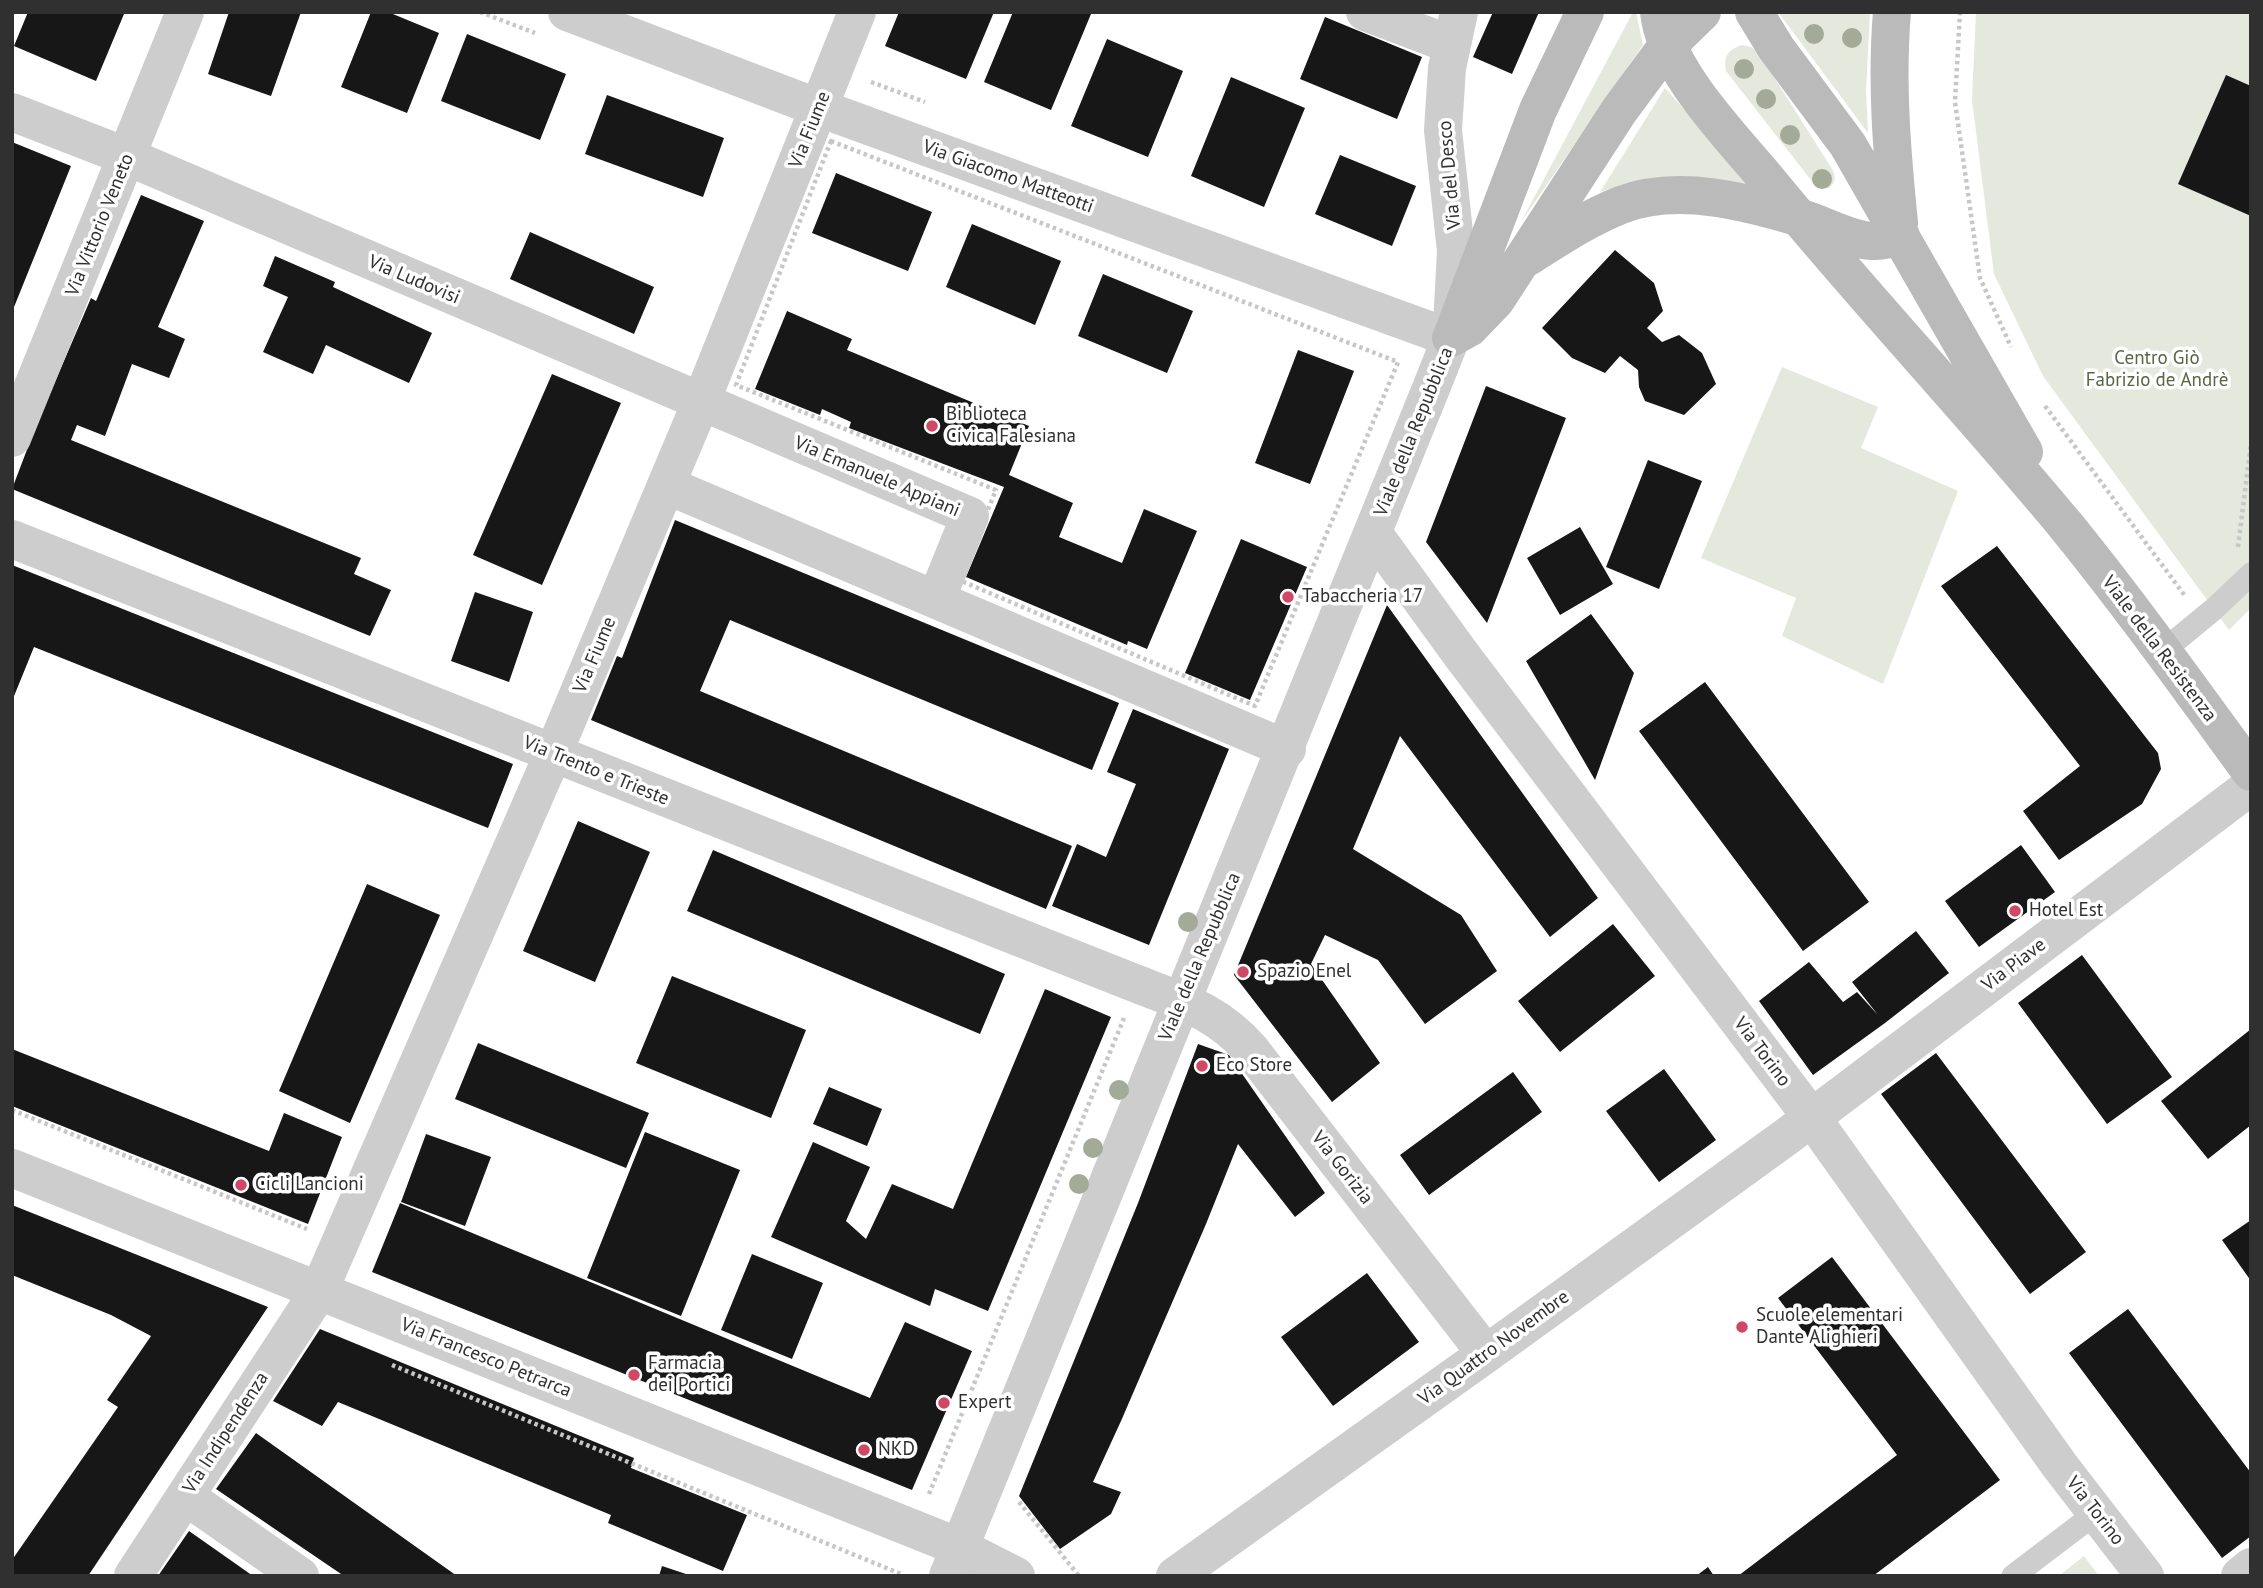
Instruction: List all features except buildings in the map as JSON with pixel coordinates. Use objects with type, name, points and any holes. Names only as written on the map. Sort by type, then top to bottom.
[{"type":"main road","points":[[1451,338],[1538,110],[1585,12]]},
{"type":"main road","points":[[1451,338],[1478,320],[1496,300],[1619,111],[1663,29],[1702,12]]},
{"type":"main road","points":[[1754,12],[1776,48],[1848,145],[2067,527]]},
{"type":"main road","points":[[1892,12],[1888,52],[1891,144],[1901,236]]},
{"type":"main road","points":[[1663,29],[1700,97],[1798,218],[2067,527]]},
{"type":"main road","points":[[1520,262],[1593,218],[1624,204],[1649,199],[1706,196],[1731,199],[1863,240],[1875,242],[1901,236]]},
{"type":"main road","name":"Viale della Resistenza","points":[[2067,527],[2163,651],[2251,772]]},
{"type":"street","name":"Via Vittorio Veneto","points":[[12,438],[186,12]]},
{"type":"street","name":"Via Giacomo Matteotti","points":[[567,12],[825,125],[1451,338]]},
{"type":"street","name":"Via Fiume","points":[[319,1291],[553,754],[701,402],[825,125],[857,12]]},
{"type":"street","points":[[1365,12],[1455,28]]},
{"type":"street","name":"Via del Desco","points":[[1451,338],[1457,251],[1443,130],[1447,68],[1455,28]]},
{"type":"street","name":"Via Ludovisi","points":[[12,112],[128,157],[701,402]]},
{"type":"street","name":"Viale della Repubblica","points":[[954,1561],[1287,749],[1451,338]]},
{"type":"street","name":"Via Emanuele Appiani","points":[[701,402],[970,516],[936,600]]},
{"type":"street","points":[[666,485],[1287,749]]},
{"type":"street","name":"Via Torino","points":[[1373,533],[1460,653],[1812,1118],[2060,1466],[2145,1576]]},
{"type":"street","name":"Via Trento e Trieste","points":[[12,539],[1181,1002]]},
{"type":"street","name":"Via Piave","points":[[1812,1118],[2251,786]]},
{"type":"street","name":"Via Gorizia","points":[[1181,1002],[1216,1017],[1234,1031],[1251,1050],[1486,1354]]},
{"type":"street","name":"Via Quattro Novembre","points":[[1175,1576],[1812,1118]]},
{"type":"street","name":"Via Francesco Petrarca","points":[[12,1168],[319,1291],[954,1561],[1016,1576]]},
{"type":"street","name":"Via Indipendenza","points":[[133,1576],[319,1291]]},
{"type":"street","points":[[185,1496],[300,1576]]},
{"type":"street","points":[[2240,1576],[2251,1567]]},
{"type":"lane","points":[[2163,651],[2244,580]]},
{"type":"lane","points":[[2013,1576],[2096,1513]]},
{"type":"path","points":[[480,12],[536,33]]},
{"type":"path","points":[[1960,12],[1955,102],[1980,278],[2017,358]]},
{"type":"path","points":[[862,78],[926,103]]},
{"type":"path","points":[[825,125],[1398,362],[1255,706],[959,580],[996,490],[736,385],[825,125]]},
{"type":"path","points":[[2043,403],[2190,602]]},
{"type":"path","points":[[2244,580],[2238,534],[2251,443]]},
{"type":"path","points":[[929,1494],[1124,1018],[1118,1015]]},
{"type":"path","points":[[12,1110],[313,1231]]},
{"type":"path","points":[[387,1363],[901,1574],[900,1576]]},
{"type":"path","points":[[1013,1496],[1079,1576]]},
{"type":"green space","points":[[1633,12],[1636,12],[1643,45],[1521,222]]},
{"type":"green space","points":[[1778,12],[1870,12],[1866,91],[1868,133]]},
{"type":"green space","name":"Centro Giò Fabrizio de Andrè","points":[[1976,12],[2251,12],[2251,608],[2229,630],[2043,376],[1994,274],[1972,100]]},
{"type":"green space","points":[[1742,45],[1758,52],[1832,169],[1835,179],[1829,188],[1818,188],[1814,184],[1726,71],[1728,54]]},
{"type":"green space","points":[[1665,88],[1753,187],[1713,179],[1676,177],[1639,182],[1600,192]]},
{"type":"green space","points":[[1782,367],[1878,407],[1861,448],[1958,491],[1883,684],[1782,636],[1796,598],[1701,558]]},
{"type":"green space","points":[[2084,1556],[2099,1576],[2058,1576],[2060,1575]]},
{"type":"place","name":"Biblioteca Civica Falesiana","points":[[932,426]]},
{"type":"place","name":"Tabaccheria 17","points":[[1288,597]]},
{"type":"place","name":"Hotel Est","points":[[2015,911]]},
{"type":"place","name":"Spazio Enel","points":[[1243,972]]},
{"type":"place","name":"Eco Store","points":[[1202,1066]]},
{"type":"place","name":"Cicli Lancioni","points":[[241,1185]]},
{"type":"place","name":"Scuole elementari Dante Alighieri","points":[[1742,1327]]},
{"type":"place","name":"Farmacia dei Portici","points":[[634,1375]]},
{"type":"place","name":"Expert","points":[[944,1403]]},
{"type":"place","name":"NKD","points":[[864,1450]]}]
